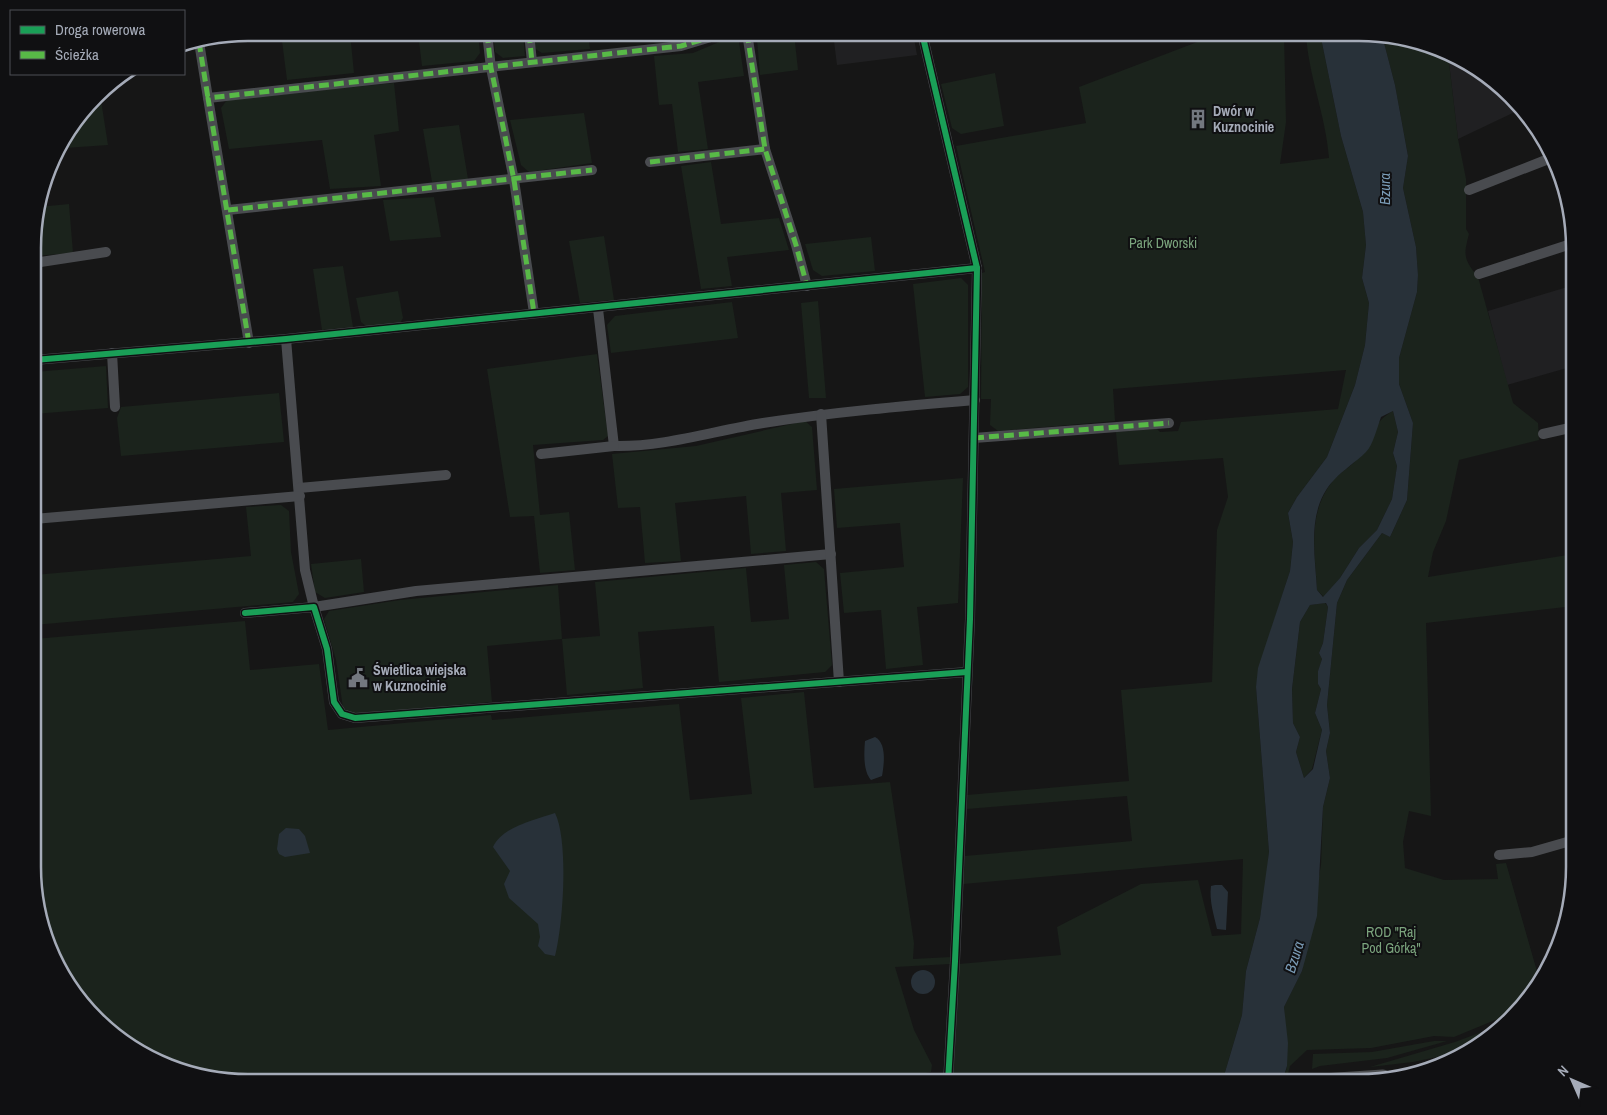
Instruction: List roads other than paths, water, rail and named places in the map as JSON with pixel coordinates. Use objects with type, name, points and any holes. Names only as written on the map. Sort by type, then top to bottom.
[{"type":"street","points":[[488,41],[491,68],[514,180],[534,313]]},
{"type":"street","points":[[530,41],[532,62]]},
{"type":"street","points":[[208,98],[681,46],[698,41]]},
{"type":"street","points":[[748,41],[764,149],[796,245],[807,286]]},
{"type":"street","points":[[924,41],[977,268],[967,672],[948,1074]]},
{"type":"street","points":[[200,47],[249,342]]},
{"type":"street","points":[[650,162],[764,149]]},
{"type":"street","points":[[1469,190],[1546,160]]},
{"type":"street","points":[[228,210],[592,170]]},
{"type":"street","points":[[1478,274],[1566,246]]},
{"type":"street","points":[[41,262],[106,252]]},
{"type":"street","points":[[41,359],[286,339],[534,313],[598,309],[977,268]]},
{"type":"street","points":[[598,309],[614,446]]},
{"type":"street","points":[[286,339],[306,570],[314,607],[327,649],[334,702],[342,714],[355,718],[967,672]]},
{"type":"street","points":[[112,354],[115,407]]},
{"type":"street","points":[[541,454],[689,440],[750,425],[821,414],[975,400]]},
{"type":"street","points":[[821,414],[839,682]]},
{"type":"street","points":[[974,438],[1169,423]]},
{"type":"street","points":[[1543,434],[1566,430]]},
{"type":"street","points":[[41,518],[446,475]]},
{"type":"street","points":[[245,613],[314,607],[416,591],[831,554]]},
{"type":"street","points":[[1498,855],[1532,852],[1566,842]]},
{"type":"water","name":"Bzura","points":[[1322,41],[1384,43],[1395,85],[1408,156],[1403,188],[1416,247],[1418,275],[1417,292],[1399,358],[1399,384],[1413,423],[1407,500],[1390,537],[1382,533],[1347,580],[1337,603],[1327,705],[1330,733],[1326,751],[1330,778],[1323,807],[1317,916],[1302,971],[1284,1007],[1288,1043],[1287,1066],[1284,1074],[1224,1074],[1242,1015],[1246,971],[1260,918],[1269,852],[1256,687],[1258,668],[1290,571],[1293,542],[1288,513],[1297,497],[1327,457],[1355,385],[1365,345],[1369,303],[1362,278],[1366,245],[1363,212],[1341,136]],"holes":[[[1393,411],[1398,432],[1393,453],[1397,466],[1392,499],[1377,530],[1359,548],[1340,578],[1323,597],[1317,590],[1314,547],[1314,532],[1319,504],[1334,480],[1368,449],[1373,441],[1381,417]],[[1326,603],[1328,607],[1323,643],[1319,653],[1322,659],[1318,671],[1318,684],[1321,689],[1315,713],[1322,730],[1313,769],[1304,778],[1296,752],[1300,737],[1293,723],[1292,689],[1300,622],[1310,605]]]},
{"type":"water","points":[[875,737],[879,740],[883,749],[883,766],[882,776],[871,780],[865,767],[865,741]]},
{"type":"water","points":[[555,813],[562,843],[563,884],[560,925],[555,956],[545,954],[538,946],[540,937],[538,924],[509,898],[504,884],[510,871],[493,847],[504,834],[512,829],[529,821]]},
{"type":"water","points":[[286,828],[299,829],[305,836],[310,853],[285,857],[279,854],[277,849],[279,834]]},
{"type":"water","points":[[1222,885],[1228,892],[1226,930],[1217,929],[1211,897],[1211,886]]},
{"type":"water","points":[[923,970],[928,971],[934,977],[934,987],[928,993],[923,994],[918,993],[912,987],[911,982],[912,977],[918,971]]},
{"type":"place","name":"Dwór w Kuznocinie","points":[[1198,119]]},
{"type":"place","name":"Świetlica wiejska w Kuznocinie","points":[[358,678]]},
{"type":"park label","name":"Park Dworski","points":[[1163,243]]},
{"type":"park label","name":"ROD \"Raj Pod Górką\"","points":[[1391,940]]}]
